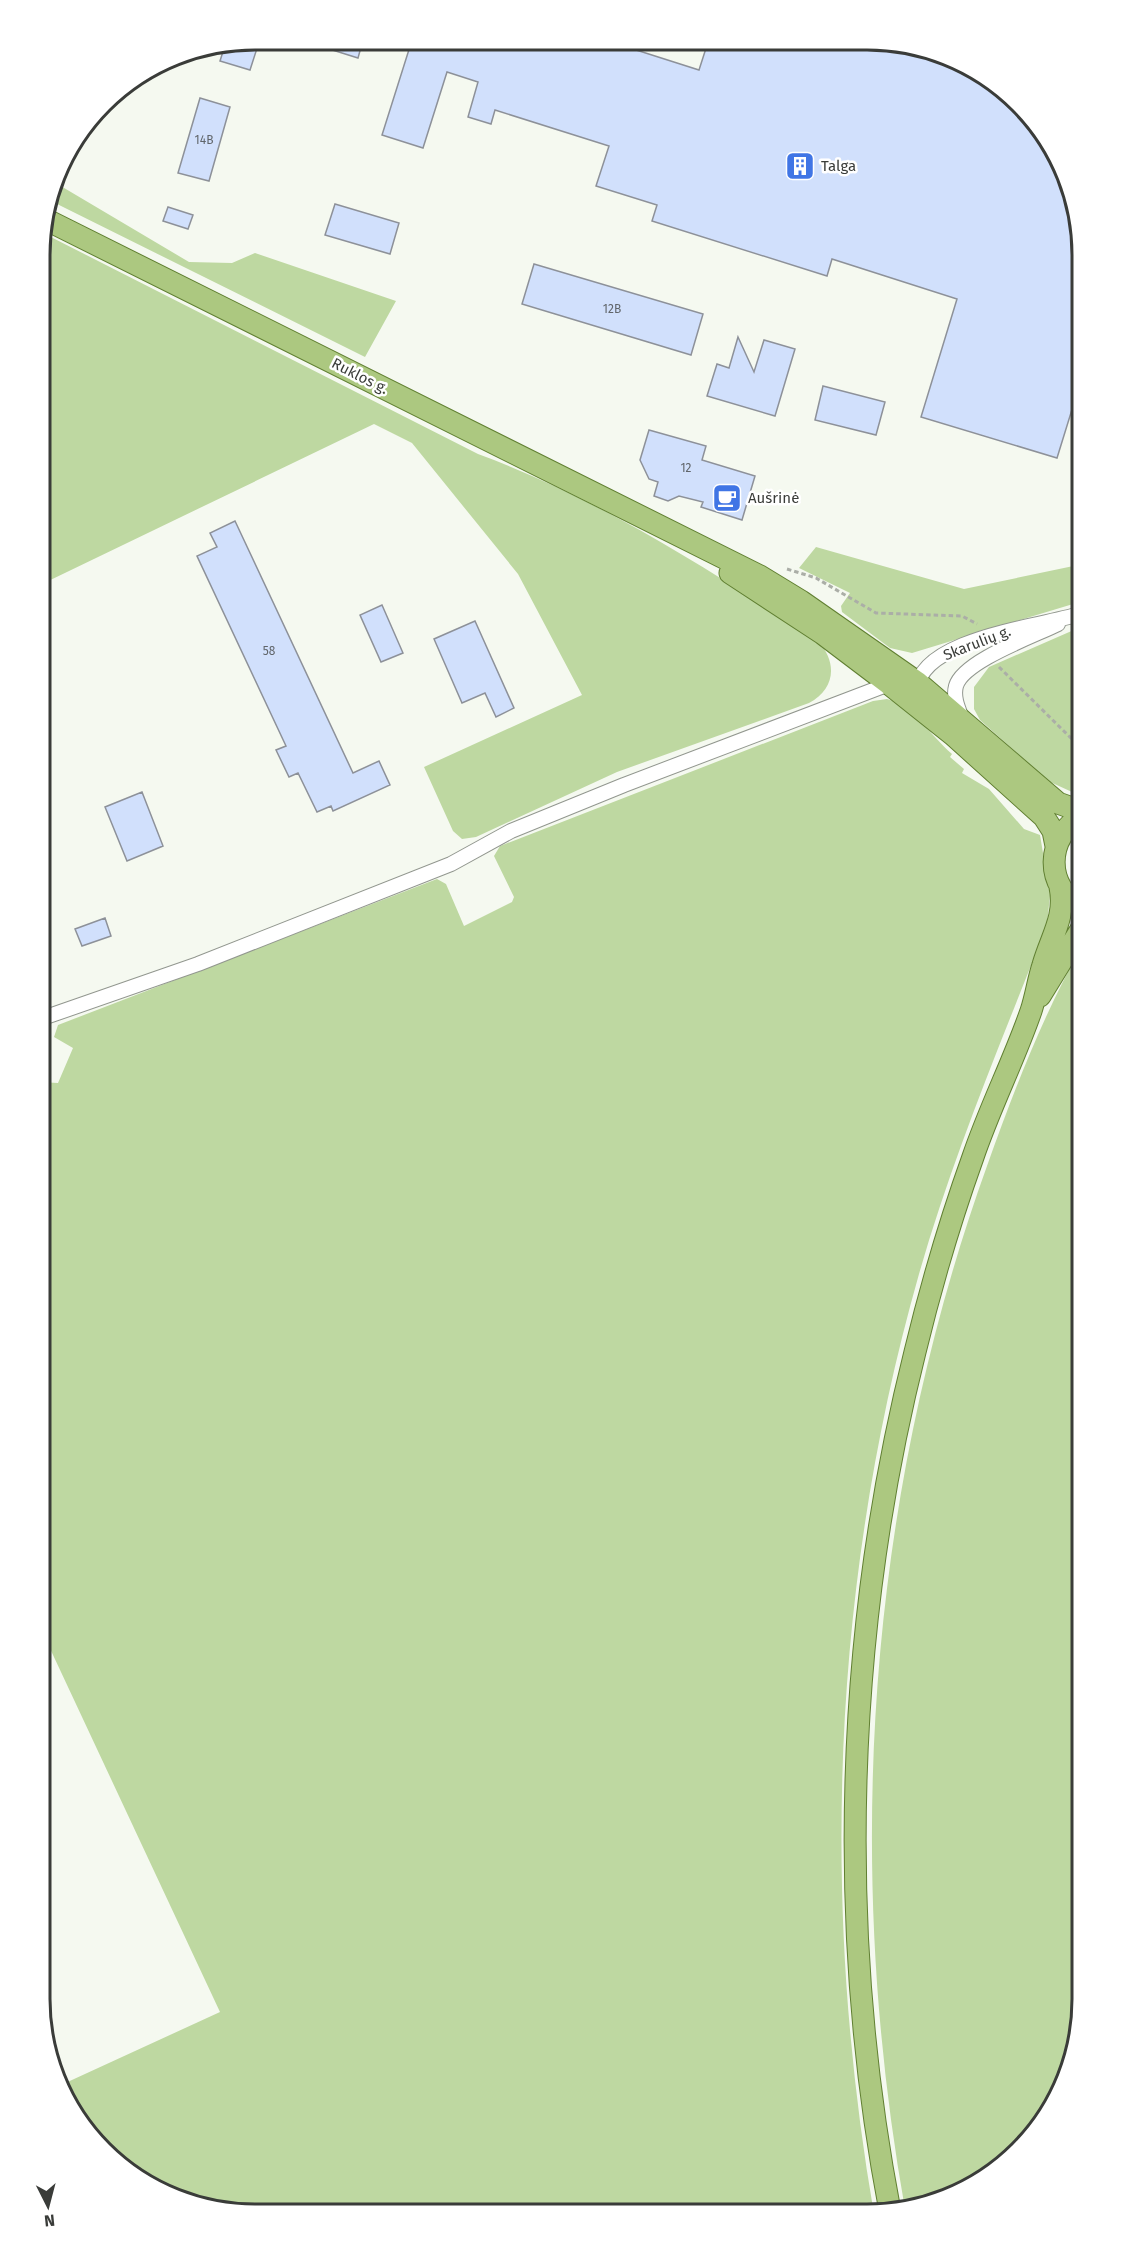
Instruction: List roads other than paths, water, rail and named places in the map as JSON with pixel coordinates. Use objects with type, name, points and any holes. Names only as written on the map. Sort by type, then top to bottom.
[{"type":"main road","name":"Ruklos g.","points":[[52,222],[675,535]]},
{"type":"main road","points":[[675,535],[781,588],[917,682],[962,718],[1058,803],[1072,810]]},
{"type":"main road","points":[[675,535],[823,634],[921,709],[984,762],[1044,818],[1053,831],[1056,846],[1054,867],[1063,903],[1060,920],[1043,963],[1032,1010],[974,1155],[927,1305],[892,1459],[868,1617],[857,1778],[858,1935],[871,2091],[889,2203]]},
{"type":"main road","points":[[1056,846],[1072,823]]},
{"type":"main road","points":[[1060,887],[1072,900]]},
{"type":"main road","points":[[1032,1010],[1072,944]]},
{"type":"street","name":"Skarulių g.","points":[[917,682],[928,667],[950,650],[1014,629],[1072,616]]},
{"type":"street","name":"Skarulių g.","points":[[962,718],[956,703],[956,686],[963,674],[975,664],[1072,617]]},
{"type":"street","points":[[917,682],[916,696],[921,709]]},
{"type":"street","points":[[50,1015],[198,964],[451,864],[511,831],[624,784],[890,684]]},
{"type":"place","name":"Talga","points":[[800,166]]},
{"type":"place","name":"Aušrinė","points":[[727,498]]}]
